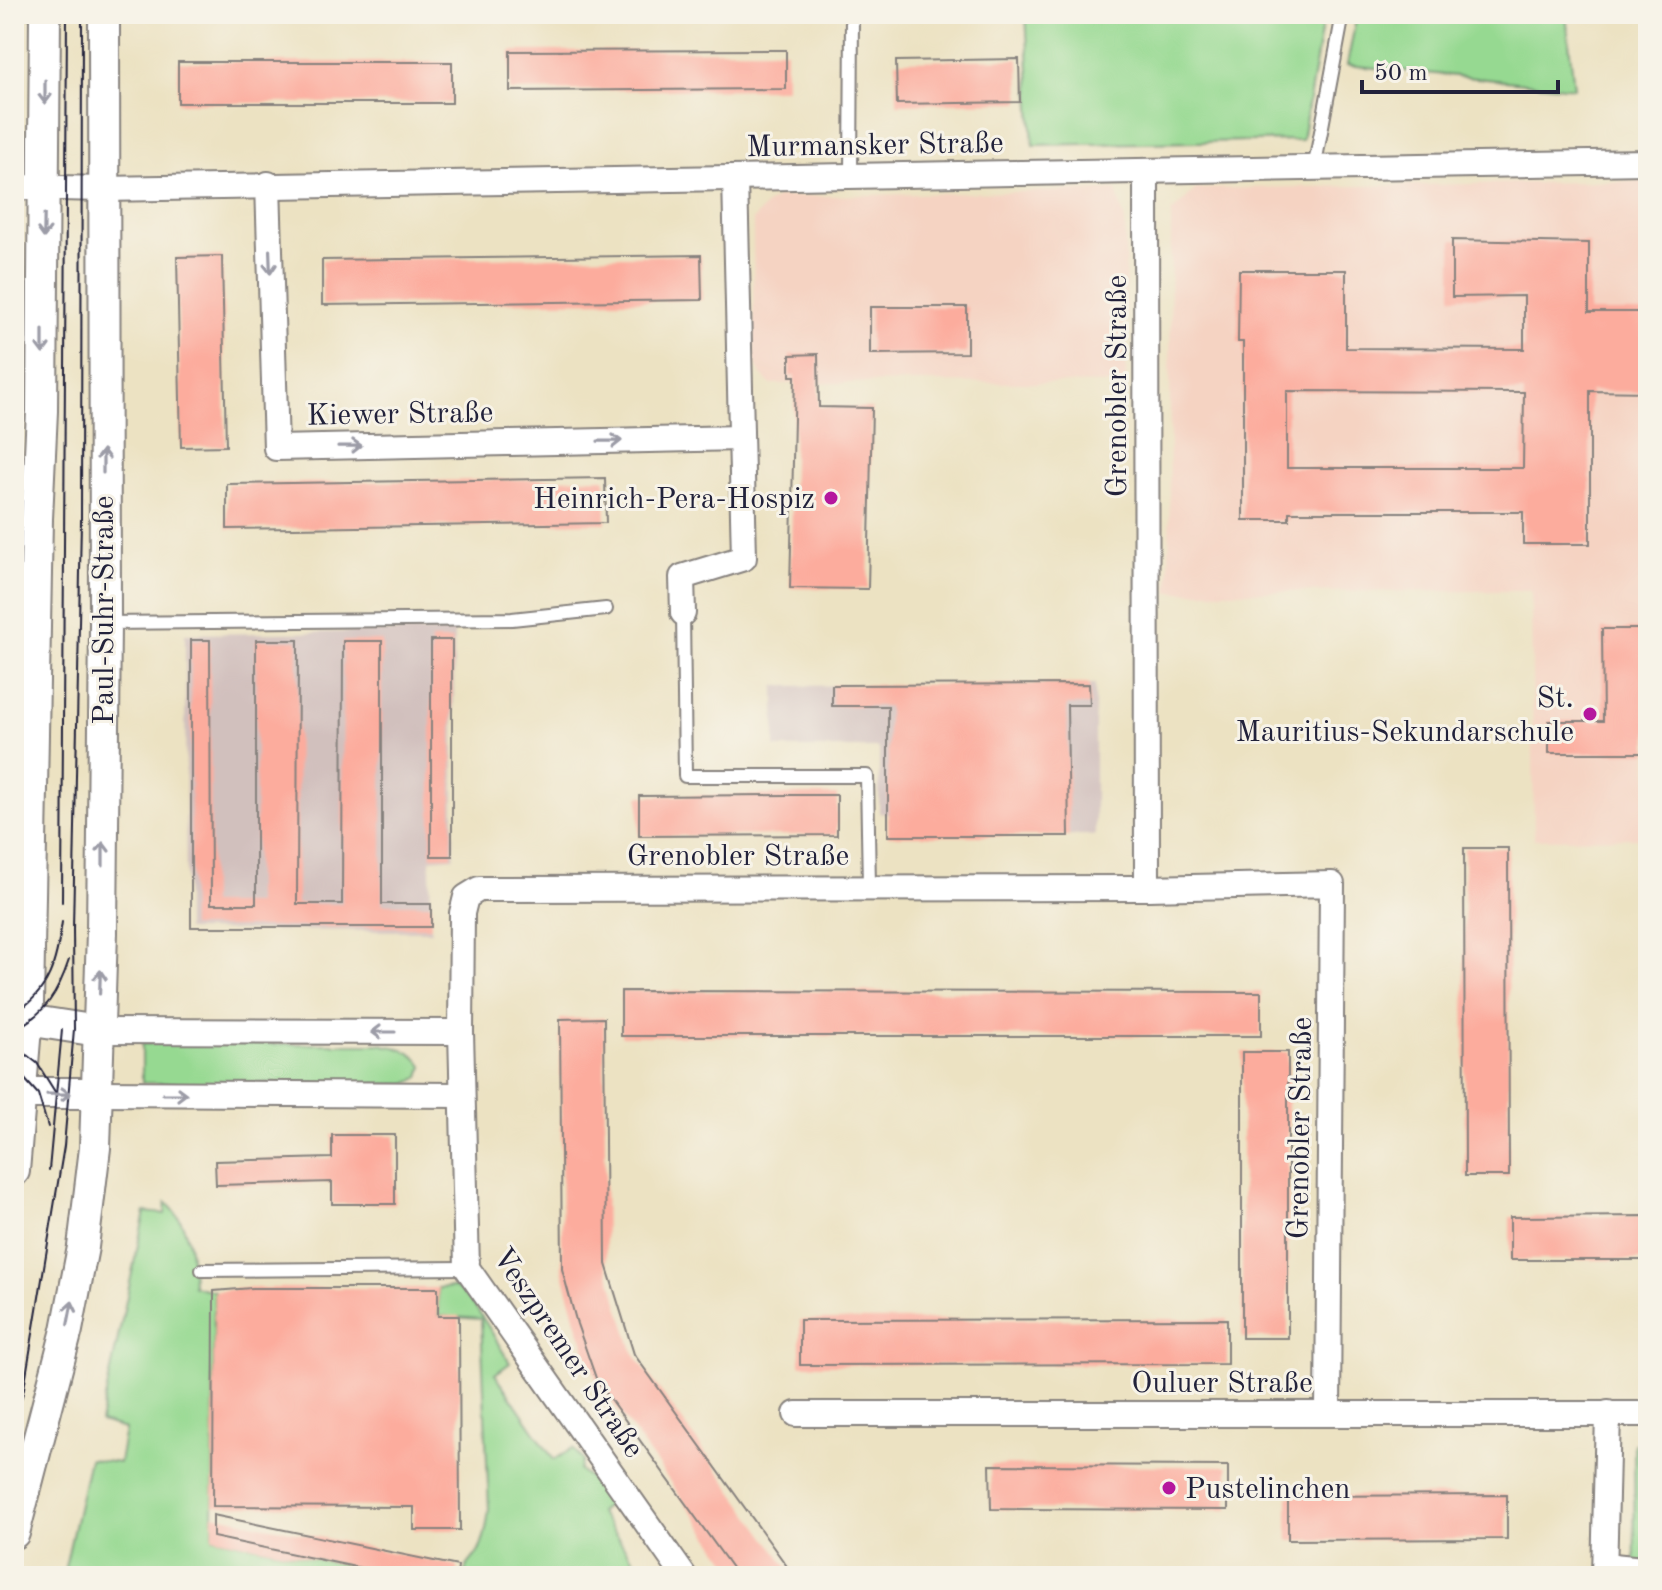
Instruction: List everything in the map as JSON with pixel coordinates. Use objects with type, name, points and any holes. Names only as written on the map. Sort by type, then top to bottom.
[{"type":"street","points":[[14,1171],[42,411],[45,14]]},
{"type":"street","name":"Paul-Suhr-Straße","points":[[97,1093],[105,623],[104,14]]},
{"type":"street","name":"Murmansker Straße","points":[[103,189],[1648,162]]},
{"type":"street","name":"Grenobler Straße","points":[[1146,172],[1147,888]]},
{"type":"street","points":[[683,613],[682,577],[744,558],[735,178]]},
{"type":"street","name":"Kiewer Straße","points":[[268,184],[276,448],[741,438]]},
{"type":"street","points":[[14,187],[103,189]]},
{"type":"street","name":"Grenobler Straße","points":[[461,1032],[462,913],[466,897],[479,889],[869,886],[1147,888],[1332,884],[1328,1413]]},
{"type":"street","points":[[20,1020],[98,1031],[461,1032]]},
{"type":"street","name":"Veszpremer Straße","points":[[461,1032],[467,1268],[684,1576]]},
{"type":"street","points":[[18,1093],[462,1095]]},
{"type":"street","points":[[14,1533],[67,1330],[83,1247],[93,1171],[97,1093]]},
{"type":"street","points":[[1608,1413],[1604,1569],[1643,1566],[1648,1570]]},
{"type":"street","name":"Ouluer Straße","points":[[796,1414],[1648,1414]]},
{"type":"lane","points":[[851,177],[852,14]]},
{"type":"lane","points":[[1314,169],[1343,14]]},
{"type":"lane","points":[[105,623],[512,619],[606,609]]},
{"type":"lane","points":[[683,613],[685,776],[867,776],[869,886]]},
{"type":"lane","points":[[202,1270],[467,1268]]},
{"type":"shaded area","points":[[1648,181],[1648,838],[1534,839],[1531,591],[1169,592],[1171,213],[1196,189]]},
{"type":"shaded area","points":[[1116,190],[1125,220],[1126,384],[770,384],[761,375],[754,360],[753,220],[767,204],[779,197]]},
{"type":"shaded area","points":[[454,631],[454,857],[430,859],[431,931],[186,930],[185,634]]},
{"type":"shaded area","points":[[1095,684],[1095,835],[888,836],[888,814],[879,813],[879,748],[775,748],[775,686]]},
{"type":"green space","points":[[1026,14],[1324,14],[1302,140],[1033,145]]},
{"type":"green space","points":[[1357,14],[1566,14],[1574,88],[1347,65]]},
{"type":"green space","points":[[142,1044],[379,1044],[404,1050],[423,1066],[420,1077],[407,1084],[142,1083]]},
{"type":"green space","points":[[166,1202],[185,1230],[193,1286],[214,1291],[213,1537],[398,1576],[63,1576],[89,1459],[119,1463],[125,1429],[100,1422],[145,1212],[165,1214]]},
{"type":"green space","points":[[455,1287],[479,1312],[510,1363],[495,1374],[554,1460],[573,1448],[583,1461],[579,1470],[601,1487],[612,1502],[599,1512],[645,1576],[464,1576],[482,1544],[489,1510],[481,1319],[438,1316],[438,1288]]},
{"type":"green space","points":[[1634,1444],[1648,1444],[1648,1576],[1635,1576]]},
{"type":"building","points":[[786,50],[786,89],[510,91],[510,51]]},
{"type":"building","points":[[1019,59],[1020,102],[897,104],[896,61]]},
{"type":"building","points":[[178,62],[452,62],[452,103],[178,103]]},
{"type":"building","points":[[1452,240],[1589,243],[1589,312],[1648,312],[1648,392],[1590,391],[1590,544],[1523,544],[1523,512],[1289,512],[1289,520],[1243,520],[1243,342],[1238,342],[1239,270],[1346,270],[1346,348],[1524,349],[1524,296],[1452,297]],"holes":[[[1287,391],[1524,392],[1523,468],[1287,468]]]},
{"type":"building","points":[[701,255],[702,300],[322,305],[322,260]]},
{"type":"building","points":[[222,256],[226,446],[181,447],[177,257]]},
{"type":"building","points":[[870,307],[967,307],[967,353],[870,354]]},
{"type":"building","name":"Heinrich-Pera-Hospiz","points":[[818,354],[819,407],[872,408],[868,589],[790,588],[795,376],[790,376],[790,355]]},
{"type":"building","points":[[605,478],[606,523],[227,529],[227,484]]},
{"type":"building","points":[[1602,629],[1648,629],[1648,753],[1549,753],[1549,721],[1603,721]]},
{"type":"building","points":[[191,640],[210,640],[211,904],[256,904],[256,640],[298,640],[297,904],[342,904],[343,641],[382,641],[382,904],[431,904],[431,927],[191,927]]},
{"type":"building","points":[[431,640],[452,640],[452,856],[431,856]]},
{"type":"building","points":[[1089,684],[1090,705],[1067,705],[1069,836],[888,836],[888,706],[832,706],[832,685]]},
{"type":"building","points":[[837,795],[837,835],[639,836],[639,796]]},
{"type":"building","points":[[1464,848],[1508,848],[1509,1176],[1465,1176]]},
{"type":"building","points":[[621,991],[1261,992],[1261,1036],[621,1036]]},
{"type":"building","points":[[604,1018],[606,1264],[634,1354],[794,1576],[738,1576],[597,1381],[577,1324],[562,1269],[560,1019]]},
{"type":"building","points":[[1242,1052],[1288,1052],[1288,1338],[1242,1338]]},
{"type":"building","points":[[332,1135],[395,1135],[395,1204],[332,1204],[332,1182],[216,1185],[215,1161],[332,1158]]},
{"type":"building","points":[[1648,1216],[1648,1260],[1510,1260],[1510,1217]]},
{"type":"building","points":[[252,1288],[438,1288],[438,1316],[459,1316],[460,1530],[414,1530],[414,1507],[213,1506],[214,1291]]},
{"type":"building","points":[[1227,1319],[1227,1364],[800,1365],[800,1320]]},
{"type":"building","points":[[990,1465],[1228,1466],[1228,1510],[991,1509]]},
{"type":"building","points":[[1507,1495],[1507,1539],[1288,1540],[1288,1496]]},
{"type":"building","points":[[213,1515],[458,1566],[457,1576],[398,1576],[213,1537]]},
{"type":"tram line","points":[[62,902],[67,14]]},
{"type":"tram line","points":[[14,1429],[24,1388],[64,1146],[74,1029],[81,521],[82,14]]},
{"type":"tram line","points":[[14,1013],[36,996],[50,974],[62,922]]},
{"type":"tram line","points":[[14,1030],[43,1009],[69,960]]},
{"type":"tram line","points":[[49,1170],[62,1030]]},
{"type":"tram line","points":[[14,1045],[37,1063],[57,1095]]},
{"type":"tram line","points":[[14,1067],[38,1094],[48,1127]]},
{"type":"place","name":"Heinrich-Pera-Hospiz","points":[[831,498]]},
{"type":"place","name":"St. Mauritius-Sekundarschule","points":[[1590,714]]},
{"type":"place","name":"Pustelinchen","points":[[1169,1488]]}]
